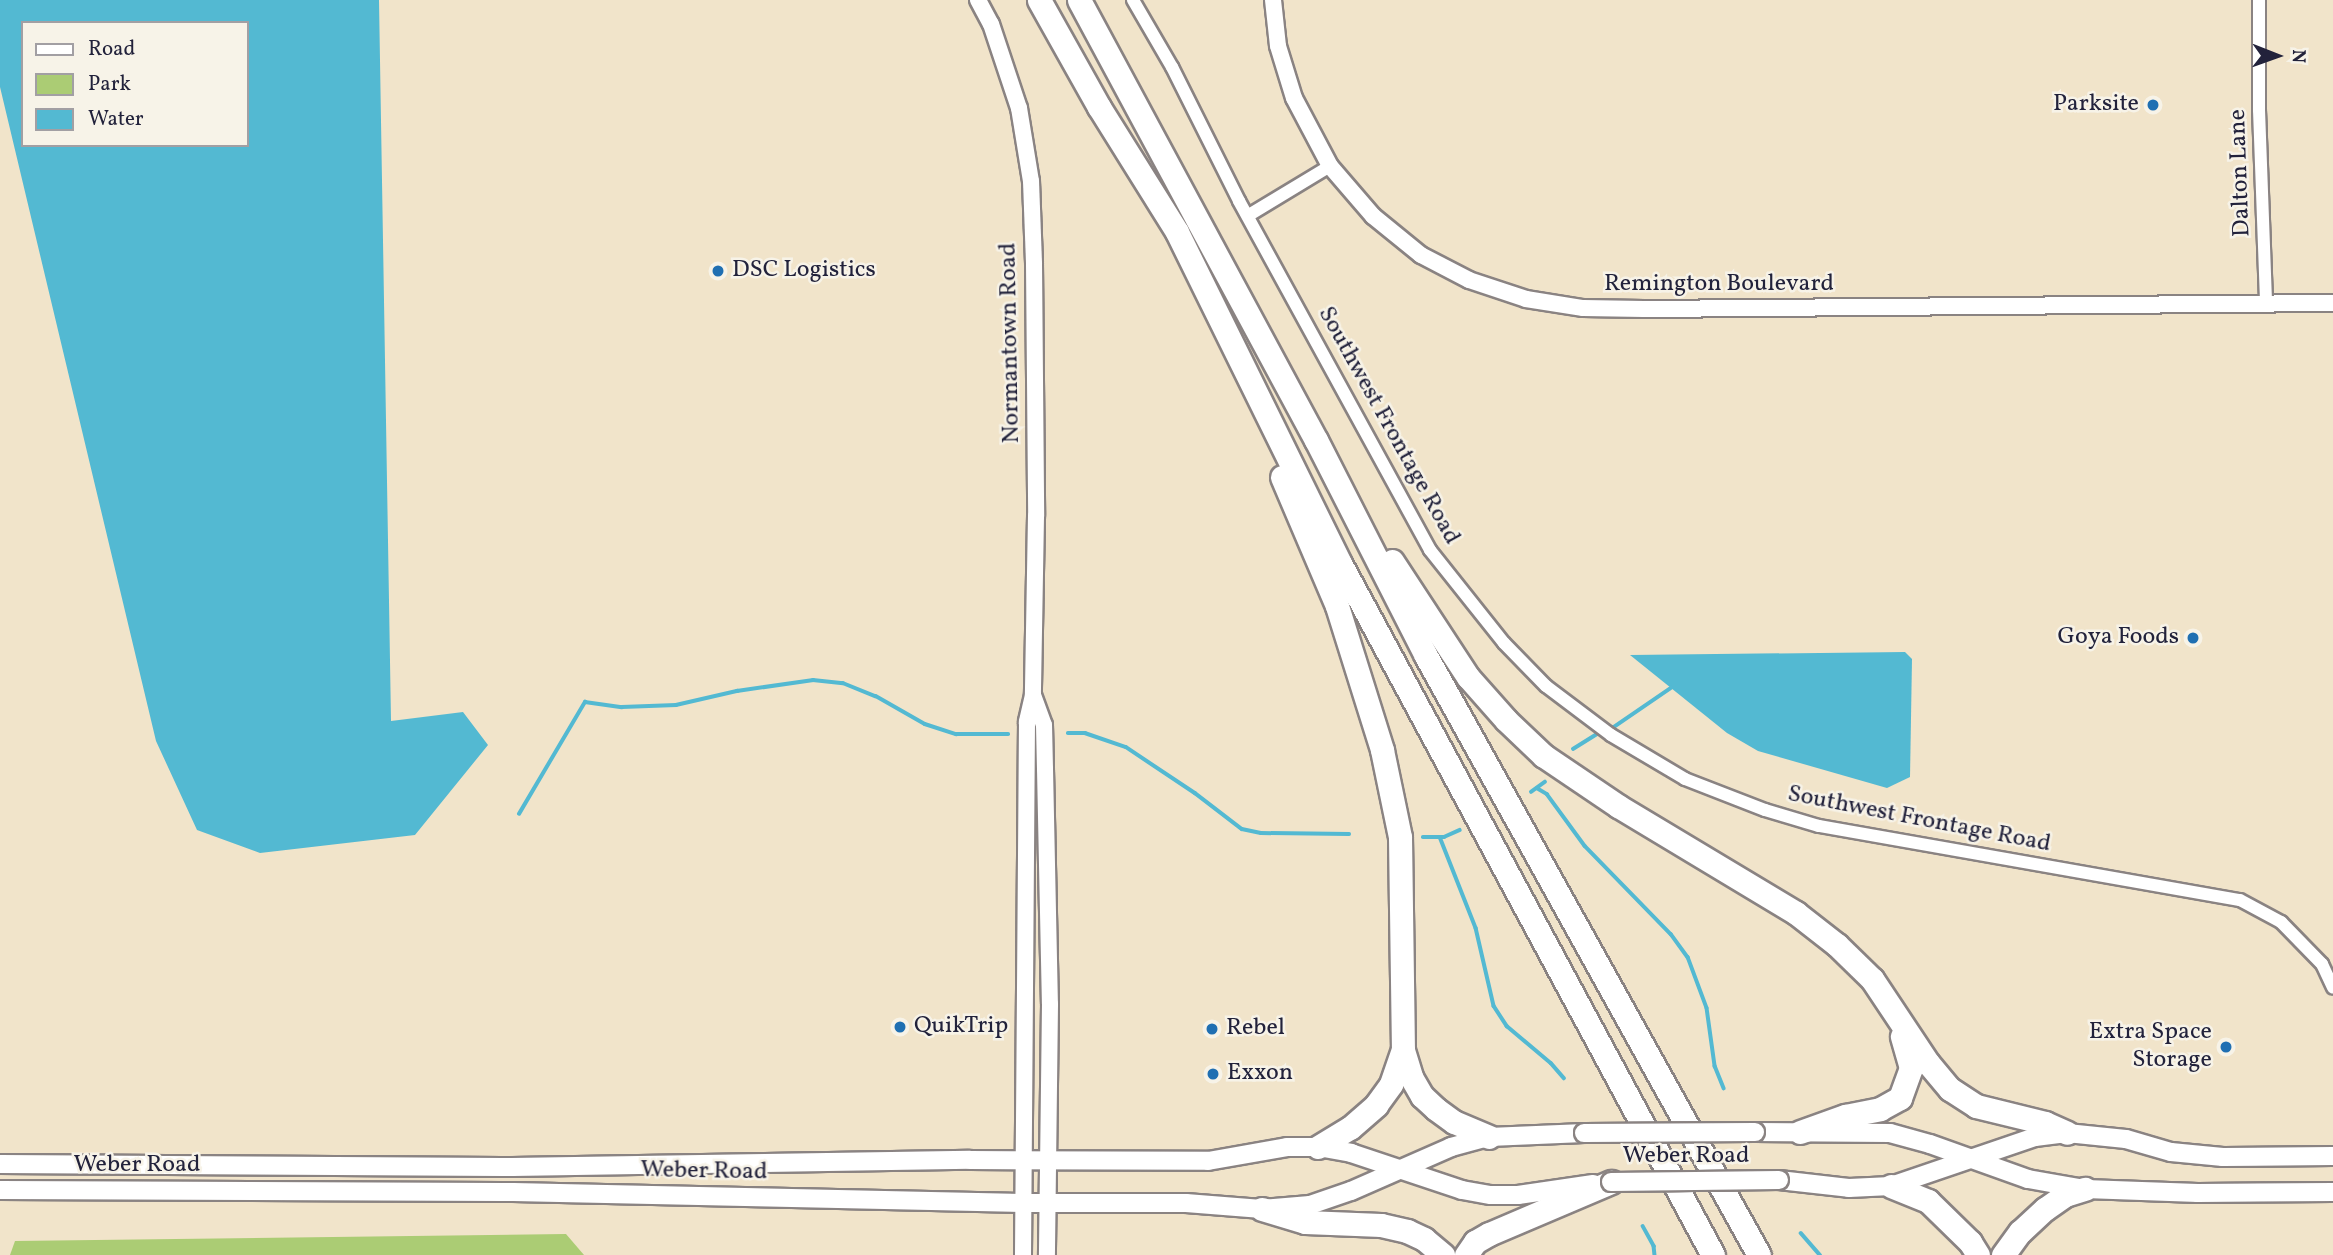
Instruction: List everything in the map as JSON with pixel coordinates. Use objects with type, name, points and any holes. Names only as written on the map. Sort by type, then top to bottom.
[{"type":"highway","points":[[1038,0],[1099,107],[1177,232],[1341,565],[1713,1255]]},
{"type":"highway","points":[[1079,0],[1316,440],[1426,656],[1759,1255]]},
{"type":"highway","points":[[1177,232],[1337,606],[1382,750],[1400,837],[1403,1050],[1411,1077],[1422,1096],[1454,1122],[1489,1137]]},
{"type":"highway","points":[[1316,440],[1468,677],[1506,720],[1544,756],[1618,806],[1796,913],[1837,945],[1872,979],[1928,1063],[1950,1089],[1976,1106],[2045,1123],[2067,1133]]},
{"type":"highway","points":[[1800,1132],[1845,1116],[1880,1110],[1900,1098],[1910,1068],[1893,1011]]},
{"type":"highway","points":[[1318,1147],[1350,1128],[1376,1105],[1391,1084],[1403,1050]]},
{"type":"highway","points":[[1466,1255],[1475,1242],[1489,1234],[1611,1182]]},
{"type":"highway","points":[[1891,1186],[1928,1201],[1970,1242],[1978,1255]]},
{"type":"highway","points":[[2003,1255],[2020,1231],[2045,1209],[2065,1195],[2084,1189]]},
{"type":"highway","points":[[1262,1209],[1305,1222],[1381,1225],[1407,1231],[1424,1239],[1443,1255]]},
{"type":"main road","name":"Weber Road","points":[[0,1190],[499,1192],[1023,1203],[1186,1203],[1262,1209],[1310,1205],[1351,1191],[1451,1147],[1489,1137],[1584,1133],[1800,1132],[1890,1133],[1973,1158],[2028,1179],[2084,1189],[2198,1193],[2333,1192]]},
{"type":"main road","name":"Weber Road","points":[[0,1164],[512,1167],[1024,1160],[1208,1161],[1287,1147],[1318,1147],[1351,1153],[1451,1187],[1491,1195],[1518,1195],[1611,1182],[1779,1180],[1849,1188],[1891,1186],[2035,1137],[2067,1133],[2126,1139],[2171,1152],[2210,1156],[2333,1156]]},
{"type":"street","name":"Normantown Road","points":[[978,0],[991,24],[1019,108],[1031,181],[1034,264],[1036,516],[1033,695],[1027,722],[1023,1255]]},
{"type":"street","name":"Southwest Frontage Road","points":[[1132,0],[1172,67],[1430,550],[1513,652],[1546,686],[1611,735],[1685,779],[1765,810],[1819,826],[2240,900],[2281,922],[2322,964],[2333,988]]},
{"type":"street","name":"Remington Boulevard","points":[[1273,0],[1278,46],[1294,98],[1330,166],[1373,216],[1421,255],[1469,280],[1526,299],[1583,309],[2333,303]]},
{"type":"street","name":"Dalton Lane","points":[[2259,0],[2259,110],[2266,302]]},
{"type":"street","points":[[1249,215],[1330,166]]},
{"type":"street","name":"Normantown Road","points":[[1033,695],[1044,725],[1050,1004],[1047,1255]]},
{"type":"green space","points":[[566,1234],[584,1255],[10,1255],[15,1241]]},
{"type":"water","points":[[0,0],[379,0],[391,721],[463,712],[488,745],[415,835],[260,853],[197,830],[156,741],[0,87]]},
{"type":"water","points":[[1905,652],[1912,659],[1910,777],[1887,788],[1758,751],[1727,733],[1630,655]]},
{"type":"waterway","points":[[519,814],[585,702],[622,707],[676,705],[737,691],[813,680],[843,683],[876,696],[925,724],[956,734],[1008,734]]},
{"type":"waterway","points":[[1609,728],[1671,688]]},
{"type":"waterway","points":[[1573,749],[1602,731]]},
{"type":"waterway","points":[[1068,733],[1085,733],[1126,747],[1195,793],[1242,829],[1261,833],[1349,834]]},
{"type":"waterway","points":[[1531,792],[1545,782]]},
{"type":"waterway","points":[[1537,788],[1547,794],[1585,846],[1671,934],[1688,957],[1707,1008],[1715,1066],[1724,1088]]},
{"type":"waterway","points":[[1423,837],[1444,837],[1460,830]]},
{"type":"waterway","points":[[1440,837],[1476,928],[1494,1006],[1507,1026],[1551,1063],[1564,1078]]},
{"type":"waterway","points":[[1643,1226],[1654,1246],[1655,1255]]},
{"type":"waterway","points":[[1801,1233],[1820,1255]]},
{"type":"place","name":"Parksite","points":[[2153,105]]},
{"type":"place","name":"DSC Logistics","points":[[718,271]]},
{"type":"place","name":"Goya Foods","points":[[2193,638]]},
{"type":"place","name":"QuikTrip","points":[[900,1027]]},
{"type":"place","name":"Rebel","points":[[1212,1029]]},
{"type":"place","name":"Extra Space Storage","points":[[2226,1047]]},
{"type":"place","name":"Exxon","points":[[1213,1074]]}]
